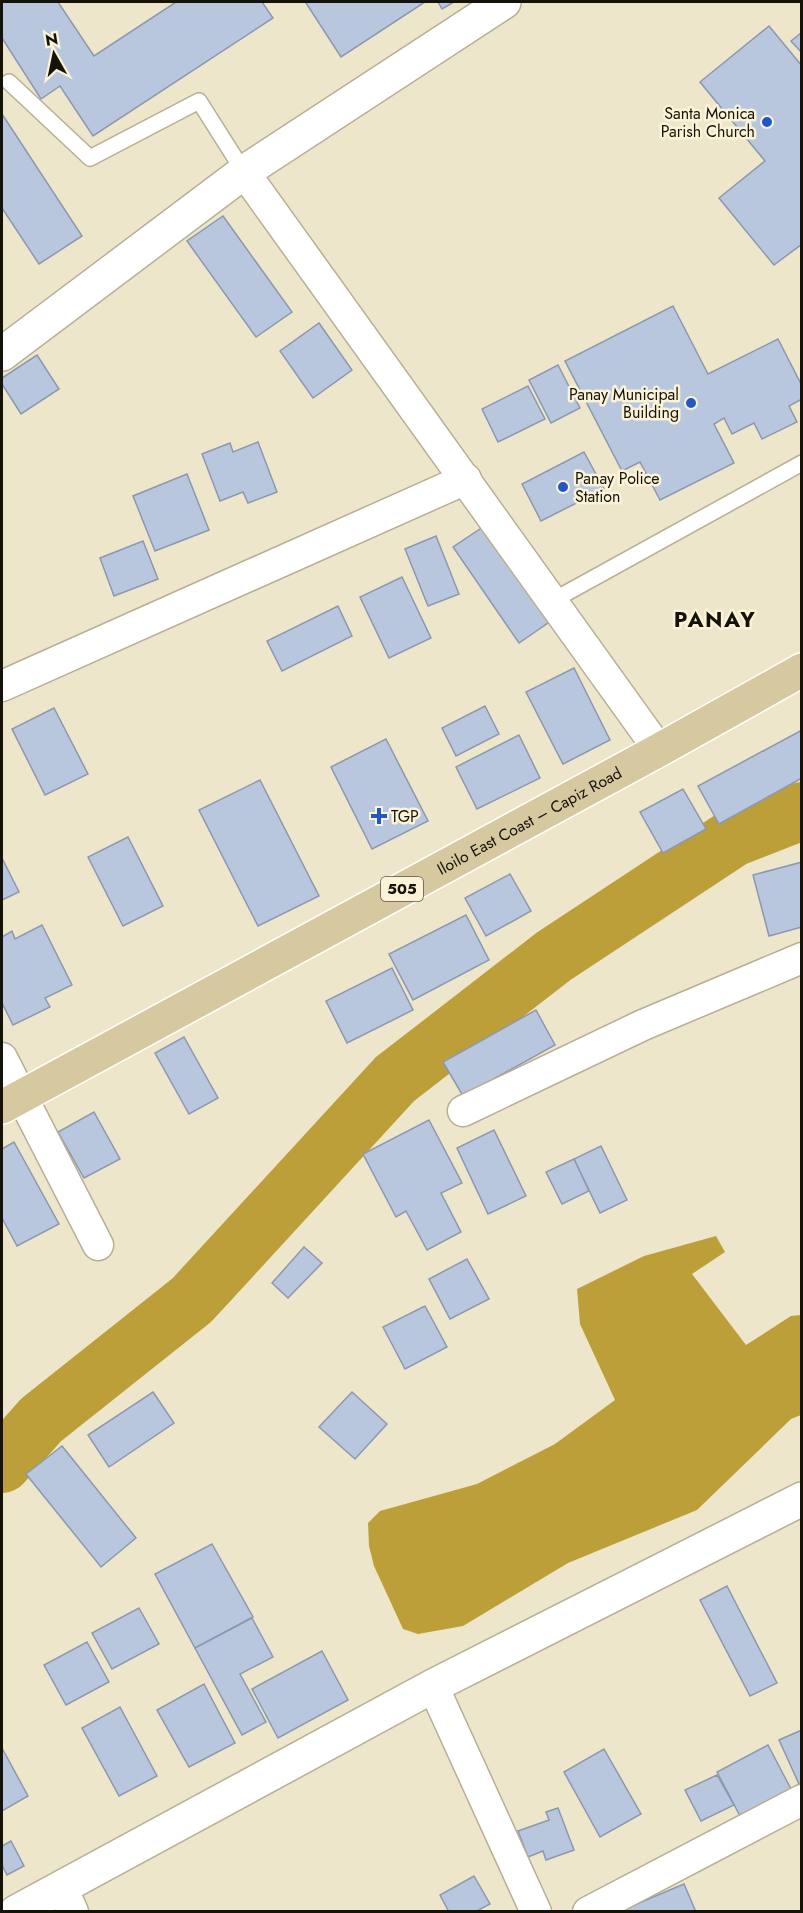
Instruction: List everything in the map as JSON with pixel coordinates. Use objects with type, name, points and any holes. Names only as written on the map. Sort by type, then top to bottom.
[{"type":"main road","name":"Iloilo East Coast – Capiz Road","points":[[11,1102],[659,750],[801,670]]},
{"type":"street","points":[[2,354],[244,172],[504,2]]},
{"type":"street","points":[[244,172],[659,750]]},
{"type":"street","points":[[2,686],[466,479]]},
{"type":"street","points":[[463,1111],[643,1025],[801,958]]},
{"type":"street","points":[[2,1058],[11,1102],[98,1245]]},
{"type":"street","points":[[16,1911],[67,1899],[433,1686],[801,1499]]},
{"type":"street","points":[[433,1686],[536,1911]]},
{"type":"street","points":[[588,1911],[801,1800]]},
{"type":"lane","points":[[9,82],[90,158],[199,101],[244,172]]},
{"type":"lane","points":[[552,601],[801,463]]},
{"type":"shaded area","points":[[716,1236],[725,1252],[692,1274],[746,1345],[791,1316],[801,1315],[801,1415],[791,1419],[697,1510],[568,1563],[463,1626],[418,1634],[403,1629],[374,1566],[369,1546],[368,1523],[380,1511],[477,1484],[555,1444],[615,1400],[580,1324],[577,1289],[644,1256]]},
{"type":"building","points":[[2,2],[58,2],[94,56],[176,2],[262,2],[273,18],[93,136],[60,86],[41,99],[2,38]]},
{"type":"building","points":[[425,2],[341,57],[306,3]]},
{"type":"building","points":[[438,2],[454,2],[442,9]]},
{"type":"building","name":"Santa Monica Parish Church","points":[[769,26],[802,66],[802,244],[774,265],[719,198],[765,161],[700,82]]},
{"type":"building","points":[[802,32],[802,53],[791,41]]},
{"type":"building","points":[[2,114],[82,236],[39,264],[2,208]]},
{"type":"building","points":[[223,216],[292,312],[256,337],[187,241]]},
{"type":"building","name":"Panay Municipal Building","points":[[673,306],[708,374],[778,339],[802,386],[802,399],[789,406],[797,422],[762,439],[754,423],[732,434],[724,418],[714,424],[734,463],[660,500],[640,462],[622,471],[565,361]]},
{"type":"building","points":[[319,323],[352,370],[313,398],[280,351]]},
{"type":"building","points":[[37,355],[59,389],[21,414],[2,384],[2,378]]},
{"type":"building","points":[[558,365],[580,408],[551,423],[529,380]]},
{"type":"building","points":[[528,386],[545,419],[498,442],[482,409]]},
{"type":"building","points":[[258,442],[277,492],[248,503],[243,492],[220,501],[202,454],[230,443],[233,452]]},
{"type":"building","name":"Panay Police Station","points":[[584,452],[604,489],[541,521],[522,484]]},
{"type":"building","points":[[187,474],[209,530],[155,551],[133,496]]},
{"type":"building","points":[[492,521],[558,616],[519,643],[453,547]]},
{"type":"building","points":[[436,536],[459,594],[428,606],[405,549]]},
{"type":"building","points":[[143,541],[158,579],[114,596],[100,558]]},
{"type":"building","points":[[402,577],[431,638],[389,658],[360,597]]},
{"type":"building","points":[[338,606],[352,636],[282,671],[267,641]]},
{"type":"building","points":[[574,668],[610,740],[563,764],[526,692]]},
{"type":"building","points":[[485,706],[499,734],[456,756],[442,728]]},
{"type":"building","points":[[54,708],[88,774],[45,795],[12,729]]},
{"type":"building","points":[[802,730],[802,778],[719,824],[698,786]]},
{"type":"building","points":[[519,735],[540,778],[477,809],[456,767]]},
{"type":"building","points":[[386,739],[428,821],[372,849],[331,767]]},
{"type":"building","points":[[260,780],[319,896],[258,926],[199,810]]},
{"type":"building","points":[[683,789],[706,829],[663,853],[640,812]]},
{"type":"building","points":[[128,837],[163,906],[123,926],[88,857]]},
{"type":"building","points":[[2,858],[19,892],[2,900]]},
{"type":"building","points":[[802,862],[802,927],[769,936],[753,875]]},
{"type":"building","points":[[510,874],[531,911],[486,936],[465,898]]},
{"type":"building","points":[[466,915],[489,960],[413,1000],[389,954]]},
{"type":"building","points":[[42,925],[72,985],[45,998],[50,1007],[13,1025],[2,1003],[2,937],[12,931],[15,939]]},
{"type":"building","points":[[392,968],[413,1010],[347,1043],[326,1001]]},
{"type":"building","points":[[536,1010],[555,1045],[463,1096],[443,1062]]},
{"type":"building","points":[[184,1037],[218,1098],[189,1114],[155,1053]]},
{"type":"building","points":[[94,1112],[120,1159],[84,1178],[58,1132]]},
{"type":"building","points":[[429,1120],[462,1183],[441,1193],[461,1232],[427,1250],[406,1211],[396,1217],[363,1154]]},
{"type":"building","points":[[494,1130],[526,1196],[488,1214],[457,1148]]},
{"type":"building","points":[[14,1142],[59,1224],[17,1246],[2,1218],[2,1149]]},
{"type":"building","points":[[601,1146],[627,1200],[600,1213],[574,1159]]},
{"type":"building","points":[[574,1159],[589,1191],[562,1204],[546,1172]]},
{"type":"building","points":[[304,1247],[322,1263],[288,1298],[272,1283]]},
{"type":"building","points":[[467,1259],[489,1299],[450,1319],[429,1279]]},
{"type":"building","points":[[425,1306],[447,1347],[405,1369],[383,1327]]},
{"type":"building","points":[[153,1392],[174,1423],[109,1467],[88,1435]]},
{"type":"building","points":[[352,1392],[387,1424],[355,1459],[319,1427]]},
{"type":"building","points":[[62,1446],[136,1538],[101,1567],[26,1474]]},
{"type":"building","points":[[212,1544],[253,1617],[195,1648],[155,1574]]},
{"type":"building","points":[[727,1586],[777,1683],[750,1696],[700,1600]]},
{"type":"building","points":[[139,1608],[159,1644],[112,1669],[92,1633]]},
{"type":"building","points":[[252,1618],[273,1657],[240,1674],[266,1722],[242,1735],[195,1648]]},
{"type":"building","points":[[87,1642],[109,1682],[66,1705],[44,1665]]},
{"type":"building","points":[[322,1651],[348,1700],[278,1738],[252,1689]]},
{"type":"building","points":[[204,1684],[235,1743],[189,1767],[157,1710]]},
{"type":"building","points":[[120,1707],[157,1776],[119,1796],[82,1728]]},
{"type":"building","points":[[802,1730],[802,1783],[799,1784],[779,1740]]},
{"type":"building","points":[[768,1745],[791,1789],[740,1816],[717,1772]]},
{"type":"building","points":[[2,1748],[28,1796],[2,1811]]},
{"type":"building","points":[[604,1749],[641,1814],[600,1837],[564,1772]]},
{"type":"building","points":[[717,1775],[734,1805],[701,1821],[685,1790]]},
{"type":"building","points":[[558,1808],[574,1850],[546,1860],[543,1851],[528,1857],[518,1831],[549,1820],[546,1812]]},
{"type":"building","points":[[11,1841],[24,1866],[7,1875],[2,1865],[2,1846]]},
{"type":"building","points":[[474,1876],[490,1904],[475,1912],[449,1912],[440,1895]]},
{"type":"building","points":[[684,1884],[696,1912],[620,1911]]},
{"type":"waterway","points":[[2,1464],[41,1420],[192,1300],[395,1079],[554,956],[733,838],[802,811]]},
{"type":"place","name":"Santa Monica Parish Church","points":[[767,122]]},
{"type":"place","name":"Panay Municipal Building","points":[[691,403]]},
{"type":"place","name":"Panay Police Station","points":[[563,487]]},
{"type":"place","name":"TGP","points":[[379,816]]},
{"type":"district","name":"PANAY","points":[[715,619]]}]
